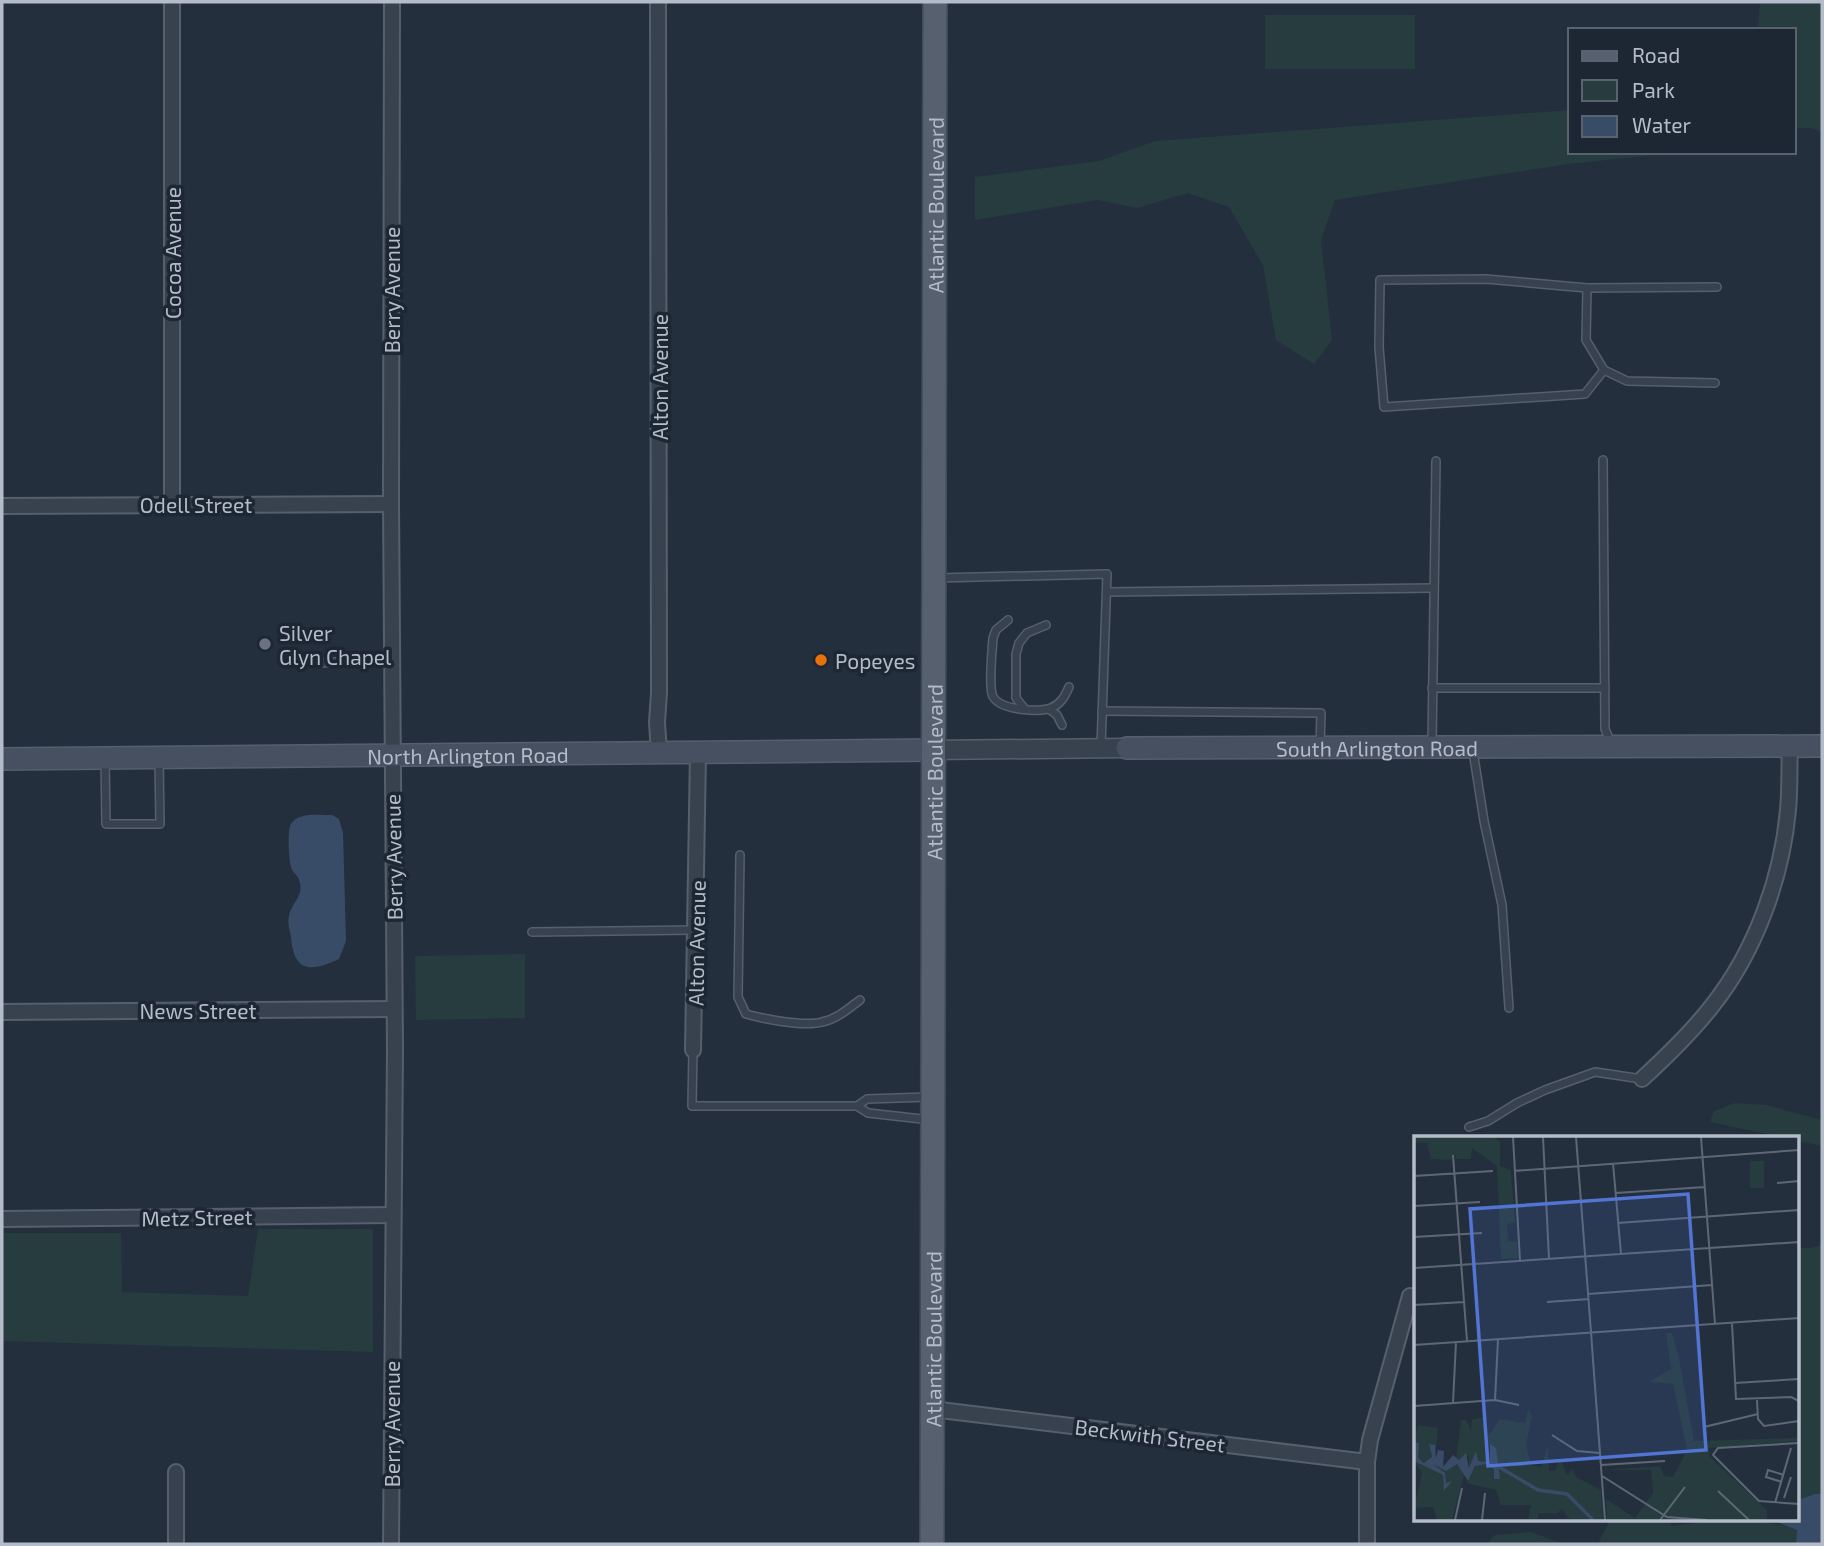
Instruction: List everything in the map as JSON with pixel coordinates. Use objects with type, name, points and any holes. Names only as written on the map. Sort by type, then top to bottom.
[{"type":"main road","name":"Atlantic Boulevard","points":[[932,1544],[935,2]]},
{"type":"main road","name":"South Arlington Road","points":[[1127,748],[1822,746]]},
{"type":"main road","name":"North Arlington Road","points":[[2,759],[933,750]]},
{"type":"street","name":"Cocoa Avenue","points":[[172,2],[172,503]]},
{"type":"street","name":"Berry Avenue","points":[[391,2],[394,1009],[391,1544]]},
{"type":"street","name":"Alton Avenue","points":[[659,2],[659,753]]},
{"type":"street","name":"Odell Street","points":[[2,506],[172,503],[391,504]]},
{"type":"street","points":[[1642,1079],[1675,1049],[1713,1006],[1742,962],[1764,912],[1783,845],[1788,810],[1790,746]]},
{"type":"street","name":"South Arlington Road","points":[[933,750],[1127,748]]},
{"type":"street","name":"Alton Avenue","points":[[693,1050],[698,752]]},
{"type":"street","name":"News Street","points":[[2,1012],[394,1009]]},
{"type":"street","name":"Metz Street","points":[[2,1219],[392,1215]]},
{"type":"street","points":[[1367,1544],[1367,1462],[1370,1440],[1410,1296]]},
{"type":"street","name":"Beckwith Street","points":[[932,1409],[1367,1462]]},
{"type":"street","points":[[176,1472],[176,1544]]},
{"type":"lane","points":[[1604,370],[1585,394],[1384,407],[1379,347],[1380,280],[1486,279],[1587,288],[1717,287]]},
{"type":"lane","points":[[1587,288],[1586,340],[1604,370],[1627,381],[1715,383]]},
{"type":"lane","points":[[1603,460],[1605,729],[1613,746]]},
{"type":"lane","points":[[1432,747],[1436,461]]},
{"type":"lane","points":[[933,578],[1107,574],[1101,748]]},
{"type":"lane","points":[[1107,592],[1434,588]]},
{"type":"lane","points":[[1008,620],[996,630],[993,638],[992,695],[998,702],[1006,708],[1049,709],[1062,701],[1069,687]]},
{"type":"lane","points":[[1024,708],[1017,698],[1016,654],[1019,643],[1027,633],[1046,625]]},
{"type":"lane","points":[[319,663],[392,659]]},
{"type":"lane","points":[[1432,688],[1605,688]]},
{"type":"lane","points":[[1049,709],[1062,725]]},
{"type":"lane","points":[[1102,711],[1321,713],[1320,747]]},
{"type":"lane","points":[[1473,747],[1484,821],[1502,905],[1509,1009]]},
{"type":"lane","points":[[105,759],[106,824],[160,824],[159,758]]},
{"type":"lane","points":[[740,855],[738,998],[746,1014],[766,1020],[820,1023],[840,1016],[860,1000]]},
{"type":"lane","points":[[532,932],[696,930]]},
{"type":"lane","points":[[693,1050],[692,1106],[857,1107],[868,1113],[932,1120]]},
{"type":"lane","points":[[1469,1127],[1488,1121],[1545,1090],[1595,1072],[1642,1079]]},
{"type":"lane","points":[[857,1107],[867,1099],[933,1097]]},
{"type":"green space","points":[[1760,2],[1822,2],[1822,132],[1812,128],[1796,128],[1796,28],[1758,28]]},
{"type":"green space","points":[[1265,15],[1415,15],[1415,69],[1265,69]]},
{"type":"green space","points":[[1568,110],[1568,154],[1665,154],[1568,164],[1335,200],[1321,240],[1332,340],[1314,364],[1276,340],[1263,265],[1229,207],[1188,193],[1137,208],[1098,200],[975,220],[975,177],[1099,161],[1155,141]]},
{"type":"green space","points":[[525,954],[525,1018],[416,1020],[415,956]]},
{"type":"green space","points":[[1735,1103],[1766,1105],[1822,1120],[1822,1146],[1800,1141],[1800,1136],[1776,1136],[1710,1122],[1714,1111]]},
{"type":"green space","points":[[258,1229],[373,1229],[373,1352],[2,1341],[2,1233],[121,1233],[122,1292],[248,1296]]},
{"type":"green space","points":[[1822,1245],[1822,1494],[1800,1499],[1800,1248]]},
{"type":"green space","points":[[1609,1522],[1670,1522],[1671,1526],[1703,1522],[1765,1522],[1797,1530],[1796,1544],[1598,1544]]},
{"type":"green space","points":[[1531,1532],[1563,1544],[1486,1544],[1495,1535]]},
{"type":"water","points":[[332,815],[339,819],[343,833],[346,941],[339,959],[312,967],[300,963],[296,957],[288,924],[290,911],[300,891],[298,878],[290,863],[290,827],[294,820],[304,816]]},
{"type":"water","points":[[1822,1494],[1822,1544],[1796,1544],[1797,1530],[1777,1522],[1800,1522],[1800,1499]]},
{"type":"place","name":"Silver Glyn Chapel","points":[[265,644]]},
{"type":"place","name":"Popeyes","points":[[821,660]]}]
